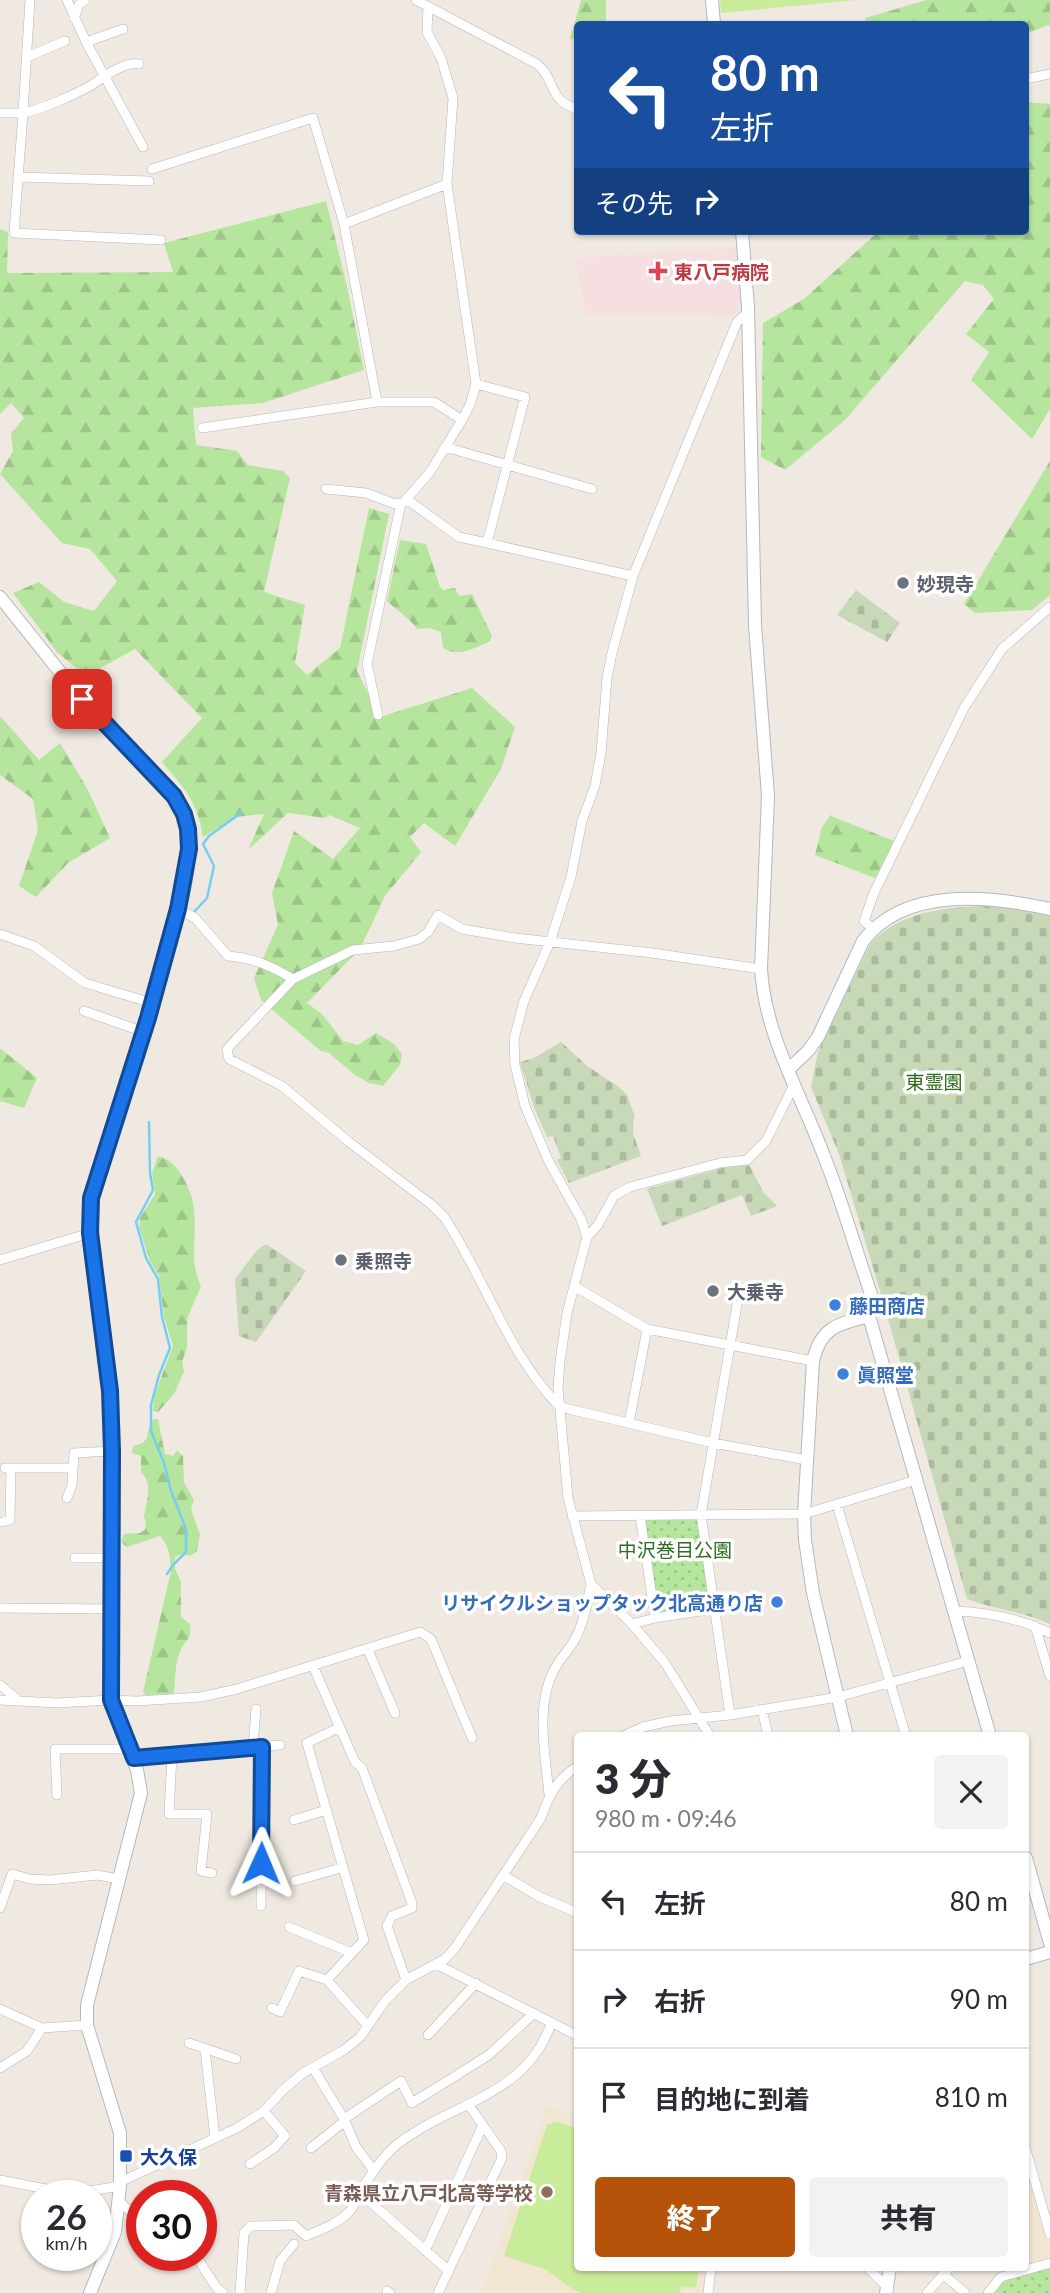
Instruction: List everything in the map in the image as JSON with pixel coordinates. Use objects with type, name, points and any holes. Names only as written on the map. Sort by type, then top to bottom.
[{"type":"street","points":[[30,0],[13,233],[161,240]]},
{"type":"street","points":[[67,0],[86,42],[143,147]]},
{"type":"street","points":[[74,18],[79,5],[85,0]]},
{"type":"street","points":[[416,0],[537,64],[546,74],[558,99],[574,108]]},
{"type":"street","points":[[712,0],[714,21]]},
{"type":"street","points":[[326,489],[366,493],[395,504],[403,501],[430,472],[470,405],[476,384],[447,184],[453,99],[441,58],[427,32],[428,6]]},
{"type":"street","points":[[86,42],[123,29]]},
{"type":"street","points":[[27,57],[65,41]]},
{"type":"street","points":[[0,113],[23,113],[88,87],[105,75],[131,63],[139,64]]},
{"type":"street","points":[[1029,78],[1050,74]]},
{"type":"street","points":[[152,169],[313,118],[344,224],[377,402]]},
{"type":"street","points":[[18,177],[149,181]]},
{"type":"street","points":[[344,224],[447,184]]},
{"type":"street","points":[[742,235],[748,312],[755,625],[768,796],[761,969],[763,997],[769,1024],[825,1159],[871,1294],[869,1316],[989,1732]]},
{"type":"street","points":[[587,1237],[581,1219],[540,1143],[525,1106],[515,1065],[514,1039],[524,1001],[550,942],[571,877],[582,821],[597,779],[612,653],[633,576],[737,322],[748,312]]},
{"type":"street","points":[[476,384],[525,397],[487,543]]},
{"type":"street","points":[[202,428],[377,402],[434,402],[462,420]]},
{"type":"street","points":[[445,447],[592,489]]},
{"type":"street","points":[[403,501],[459,537],[633,576]]},
{"type":"street","points":[[377,715],[367,664],[403,501]]},
{"type":"street","points":[[0,597],[68,682],[174,796],[184,814],[188,829],[189,849],[178,909],[144,1032],[91,1198],[90,1233],[110,1391],[111,1700],[132,1754],[141,1793],[87,2005],[87,2025],[120,2133],[120,2202],[115,2232],[90,2293]]},
{"type":"street","points":[[873,929],[864,921],[874,893],[964,708],[1002,649],[1050,607]]},
{"type":"street","points":[[789,1069],[800,1060],[818,1037],[853,959],[873,929],[887,918],[910,908],[958,899],[992,900],[1050,909]]},
{"type":"street","points":[[178,909],[195,918],[228,956],[248,957],[265,962],[293,979]]},
{"type":"street","points":[[761,969],[515,939],[462,929],[438,915],[428,932],[419,939],[394,946],[353,950],[293,979],[227,1049],[229,1059],[282,1086],[444,1217],[516,1352],[543,1390],[560,1407],[713,1443],[807,1460]]},
{"type":"street","points":[[0,934],[34,946],[85,983],[152,1003]]},
{"type":"street","points":[[84,1011],[144,1032]]},
{"type":"street","points":[[549,1796],[543,1712],[552,1673],[575,1640],[583,1622],[591,1584],[568,1498],[558,1388],[567,1313],[587,1237],[598,1226],[614,1196],[630,1187],[720,1163],[747,1160],[766,1141],[795,1083]]},
{"type":"street","points":[[0,1260],[90,1233]]},
{"type":"street","points":[[574,1286],[647,1329],[813,1360]]},
{"type":"street","points":[[730,1715],[701,1515],[737,1305]]},
{"type":"street","points":[[846,1732],[808,1566],[804,1514],[813,1360],[822,1336],[832,1328],[869,1316]]},
{"type":"street","points":[[629,1423],[647,1329]]},
{"type":"street","points":[[67,1498],[72,1485],[73,1455],[77,1451],[112,1451]]},
{"type":"street","points":[[2,1522],[10,1520],[8,1468],[73,1468]]},
{"type":"street","points":[[572,1516],[804,1514],[916,1480]]},
{"type":"street","points":[[838,1505],[905,1732]]},
{"type":"street","points":[[640,1515],[655,1618]]},
{"type":"street","points":[[75,1558],[111,1558]]},
{"type":"street","points":[[591,1584],[632,1624],[665,1663],[708,1732]]},
{"type":"street","points":[[0,1608],[111,1609]]},
{"type":"street","points":[[632,1624],[713,1609]]},
{"type":"street","points":[[954,1611],[979,1613],[1035,1626],[1050,1633]]},
{"type":"street","points":[[1035,1626],[1050,1676]]},
{"type":"street","points":[[0,1700],[57,1703],[201,1697],[420,1633],[428,1635],[472,1738]]},
{"type":"street","points":[[368,1650],[396,1713]]},
{"type":"street","points":[[634,1732],[655,1724],[838,1697],[968,1661]]},
{"type":"street","points":[[313,1666],[355,1762],[362,1768],[412,1903],[412,1908],[408,1911],[392,1916],[387,1926],[406,1980]]},
{"type":"street","points":[[0,1685],[18,1700]]},
{"type":"street","points":[[256,1709],[261,1906]]},
{"type":"street","points":[[762,1709],[767,1732]]},
{"type":"street","points":[[327,1980],[364,1940],[307,1744],[340,1727]]},
{"type":"street","points":[[57,1795],[55,1749],[173,1755],[280,1745]]},
{"type":"street","points":[[173,1755],[169,1814],[207,1814],[201,1871],[212,1873]]},
{"type":"street","points":[[0,2180],[56,2191],[83,2192],[120,2184],[237,2128],[264,2111],[283,2090],[360,2038],[385,2001],[406,1980],[436,1964],[455,1948],[541,1818],[549,1796],[558,1782],[574,1769]]},
{"type":"street","points":[[294,1820],[326,1810]]},
{"type":"street","points":[[295,1881],[341,1868]]},
{"type":"street","points":[[1029,1869],[1050,1943]]},
{"type":"street","points":[[0,1908],[12,1874],[50,1881],[97,1875],[119,1879]]},
{"type":"street","points":[[503,1876],[574,1912]]},
{"type":"street","points":[[289,1927],[352,1953]]},
{"type":"street","points":[[1029,1958],[1050,1952]]},
{"type":"street","points":[[436,1964],[574,2034]]},
{"type":"street","points":[[272,2008],[280,2012],[299,1971],[327,1980],[367,2025]]},
{"type":"street","points":[[428,2035],[476,1983]]},
{"type":"street","points":[[0,2009],[42,2028],[87,2025]]},
{"type":"street","points":[[311,2148],[345,2120],[401,2081],[412,2104],[489,2055],[534,2014]]},
{"type":"street","points":[[240,2293],[244,2233],[251,2225],[294,2225],[306,2236],[333,2224],[347,2214],[374,2171],[397,2144],[423,2127],[506,2084],[520,2073],[542,2047],[551,2024]]},
{"type":"street","points":[[0,2068],[27,2050],[42,2028]]},
{"type":"street","points":[[189,2043],[236,2059]]},
{"type":"street","points":[[205,2049],[215,2138]]},
{"type":"street","points":[[313,2068],[345,2120],[356,2147],[374,2171]]},
{"type":"street","points":[[438,2293],[502,2158],[468,2104]]},
{"type":"street","points":[[250,2164],[274,2148],[285,2136],[264,2111]]},
{"type":"street","points":[[425,2251],[483,2125]]},
{"type":"street","points":[[1029,2160],[1049,2230]]},
{"type":"street","points":[[360,2193],[449,2272]]},
{"type":"street","points":[[120,2202],[126,2208]]},
{"type":"street","points":[[271,2293],[280,2261],[294,2244]]},
{"type":"street","points":[[1029,2269],[1050,2263]]},
{"type":"street","points":[[206,2271],[223,2293]]},
{"type":"street","points":[[708,2293],[711,2271]]},
{"type":"street","points":[[871,2271],[888,2291]]},
{"type":"street","points":[[888,2291],[890,2271]]},
{"type":"street","points":[[927,2293],[946,2271],[965,2293]]},
{"type":"street","points":[[997,2271],[1001,2277]]},
{"type":"street","points":[[988,2293],[1001,2277],[1022,2271]]},
{"type":"shaded area","name":"東八戸病院","points":[[738,248],[740,301],[734,315],[586,314],[575,258]]},
{"type":"shaded area","name":"青森県立八戸北高等学校","points":[[547,2106],[574,2115],[574,2271],[707,2271],[704,2293],[482,2293]]},
{"type":"shaded area","points":[[1029,2172],[1050,2247],[1050,2259],[1029,2265]]},
{"type":"green space","points":[[581,0],[606,0],[606,20],[575,21]]},
{"type":"green space","points":[[720,0],[858,0],[721,13]]},
{"type":"green space","points":[[927,0],[1050,0],[1050,26],[1029,33],[1029,21],[866,21],[865,18]]},
{"type":"green space","points":[[1029,102],[1050,104],[1050,409],[1032,439],[971,380],[989,352],[966,334],[994,299],[983,285],[965,281],[845,420],[785,470],[761,457],[763,323],[804,299],[875,235],[1029,235]]},
{"type":"green space","points":[[326,201],[364,370],[263,403],[193,408],[196,445],[237,451],[248,465],[283,471],[290,478],[264,592],[305,605],[295,663],[307,675],[340,648],[369,508],[389,514],[357,671],[380,717],[472,688],[515,727],[501,769],[455,846],[424,823],[410,837],[421,852],[385,896],[360,949],[307,1003],[322,1014],[343,1041],[358,1045],[376,1033],[394,1044],[402,1054],[400,1065],[383,1086],[369,1083],[355,1075],[303,1036],[261,1000],[254,978],[278,925],[272,893],[294,831],[333,859],[360,828],[329,815],[325,818],[288,813],[248,850],[264,814],[236,817],[203,837],[194,805],[162,762],[202,718],[135,649],[86,676],[57,652],[13,593],[39,582],[64,602],[94,611],[117,581],[90,549],[62,543],[0,474],[13,451],[11,434],[24,418],[11,403],[0,414],[0,229],[8,232],[7,273],[173,272],[164,243]]},
{"type":"green space","points":[[1050,461],[1050,595],[1032,610],[975,613],[964,604]]},
{"type":"green space","points":[[400,540],[426,544],[440,587],[444,590],[455,588],[459,596],[472,594],[492,636],[490,641],[466,651],[449,651],[443,648],[441,632],[429,628],[417,629],[387,601]]},
{"type":"green space","points":[[856,590],[900,623],[887,642],[837,615]]},
{"type":"green space","points":[[0,716],[39,760],[60,743],[88,790],[110,838],[68,863],[36,897],[19,886],[38,830],[33,799],[0,775]]},
{"type":"green space","points":[[832,813],[831,816],[894,841],[875,878],[815,855],[822,827]]},
{"type":"green space","name":"東霊園","points":[[982,906],[1050,916],[1050,1624],[967,1599],[839,1154],[811,1087],[818,1052],[870,944],[882,933],[908,918],[936,910]]},
{"type":"green space","points":[[561,1042],[587,1066],[627,1095],[634,1114],[633,1133],[641,1156],[569,1183],[557,1160],[561,1158],[553,1136],[547,1137],[535,1110],[520,1062],[534,1058]]},
{"type":"green space","points":[[0,1048],[37,1078],[24,1108],[0,1101]]},
{"type":"green space","points":[[158,1156],[177,1168],[191,1195],[195,1222],[194,1261],[201,1286],[187,1319],[187,1347],[182,1362],[184,1372],[174,1394],[158,1412],[153,1411],[154,1396],[173,1346],[164,1317],[159,1276],[150,1261],[139,1227],[140,1218],[155,1194],[152,1173]]},
{"type":"green space","points":[[749,1165],[764,1193],[777,1206],[751,1216],[742,1195],[662,1226],[647,1189],[722,1168]]},
{"type":"green space","points":[[266,1244],[306,1271],[256,1342],[239,1336],[235,1279],[257,1250]]},
{"type":"green space","points":[[154,1419],[158,1419],[165,1454],[173,1456],[177,1450],[183,1456],[184,1482],[194,1500],[191,1509],[200,1534],[197,1551],[190,1556],[181,1554],[175,1557],[175,1569],[181,1582],[181,1617],[190,1624],[190,1629],[178,1659],[174,1694],[146,1695],[143,1692],[171,1571],[170,1556],[160,1536],[127,1547],[121,1542],[124,1534],[145,1530],[147,1482],[141,1472],[141,1456],[132,1453],[133,1446],[146,1439]]},
{"type":"green space","name":"中沢巻目公園","points":[[640,1515],[701,1515],[713,1609],[655,1618]]},
{"type":"green space","name":"青森県立八戸北高等学校","points":[[556,2122],[574,2127],[574,2271],[699,2271],[696,2288],[681,2286],[680,2293],[582,2293],[545,2269],[504,2256],[547,2125]]},
{"type":"green space","points":[[1050,2263],[1050,2293],[988,2293],[1001,2277]]},
{"type":"waterway","points":[[194,912],[207,898],[214,866],[203,844],[209,836],[241,813]]},
{"type":"waterway","points":[[149,1122],[153,1190],[136,1222],[146,1258],[158,1279],[162,1317],[170,1348],[151,1405],[151,1431],[186,1529],[186,1552],[167,1574]]},
{"type":"place","name":"東八戸病院","points":[[658,271]]},
{"type":"place","name":"妙現寺","points":[[903,583]]},
{"type":"place","name":"乗照寺","points":[[341,1260]]},
{"type":"place","name":"大乗寺","points":[[713,1291]]},
{"type":"place","name":"藤田商店","points":[[835,1305]]},
{"type":"place","name":"眞照堂","points":[[843,1374]]},
{"type":"place","name":"リサイクルショップタック北高通り店","points":[[777,1602]]},
{"type":"place","name":"大久保","points":[[126,2156]]},
{"type":"place","name":"青森県立八戸北高等学校","points":[[547,2192]]},
{"type":"route","points":[[82,699],[174,796],[184,814],[189,849],[171,938],[91,1198],[90,1233],[110,1391],[111,1700],[134,1758],[262,1747],[261,1863]]}]
